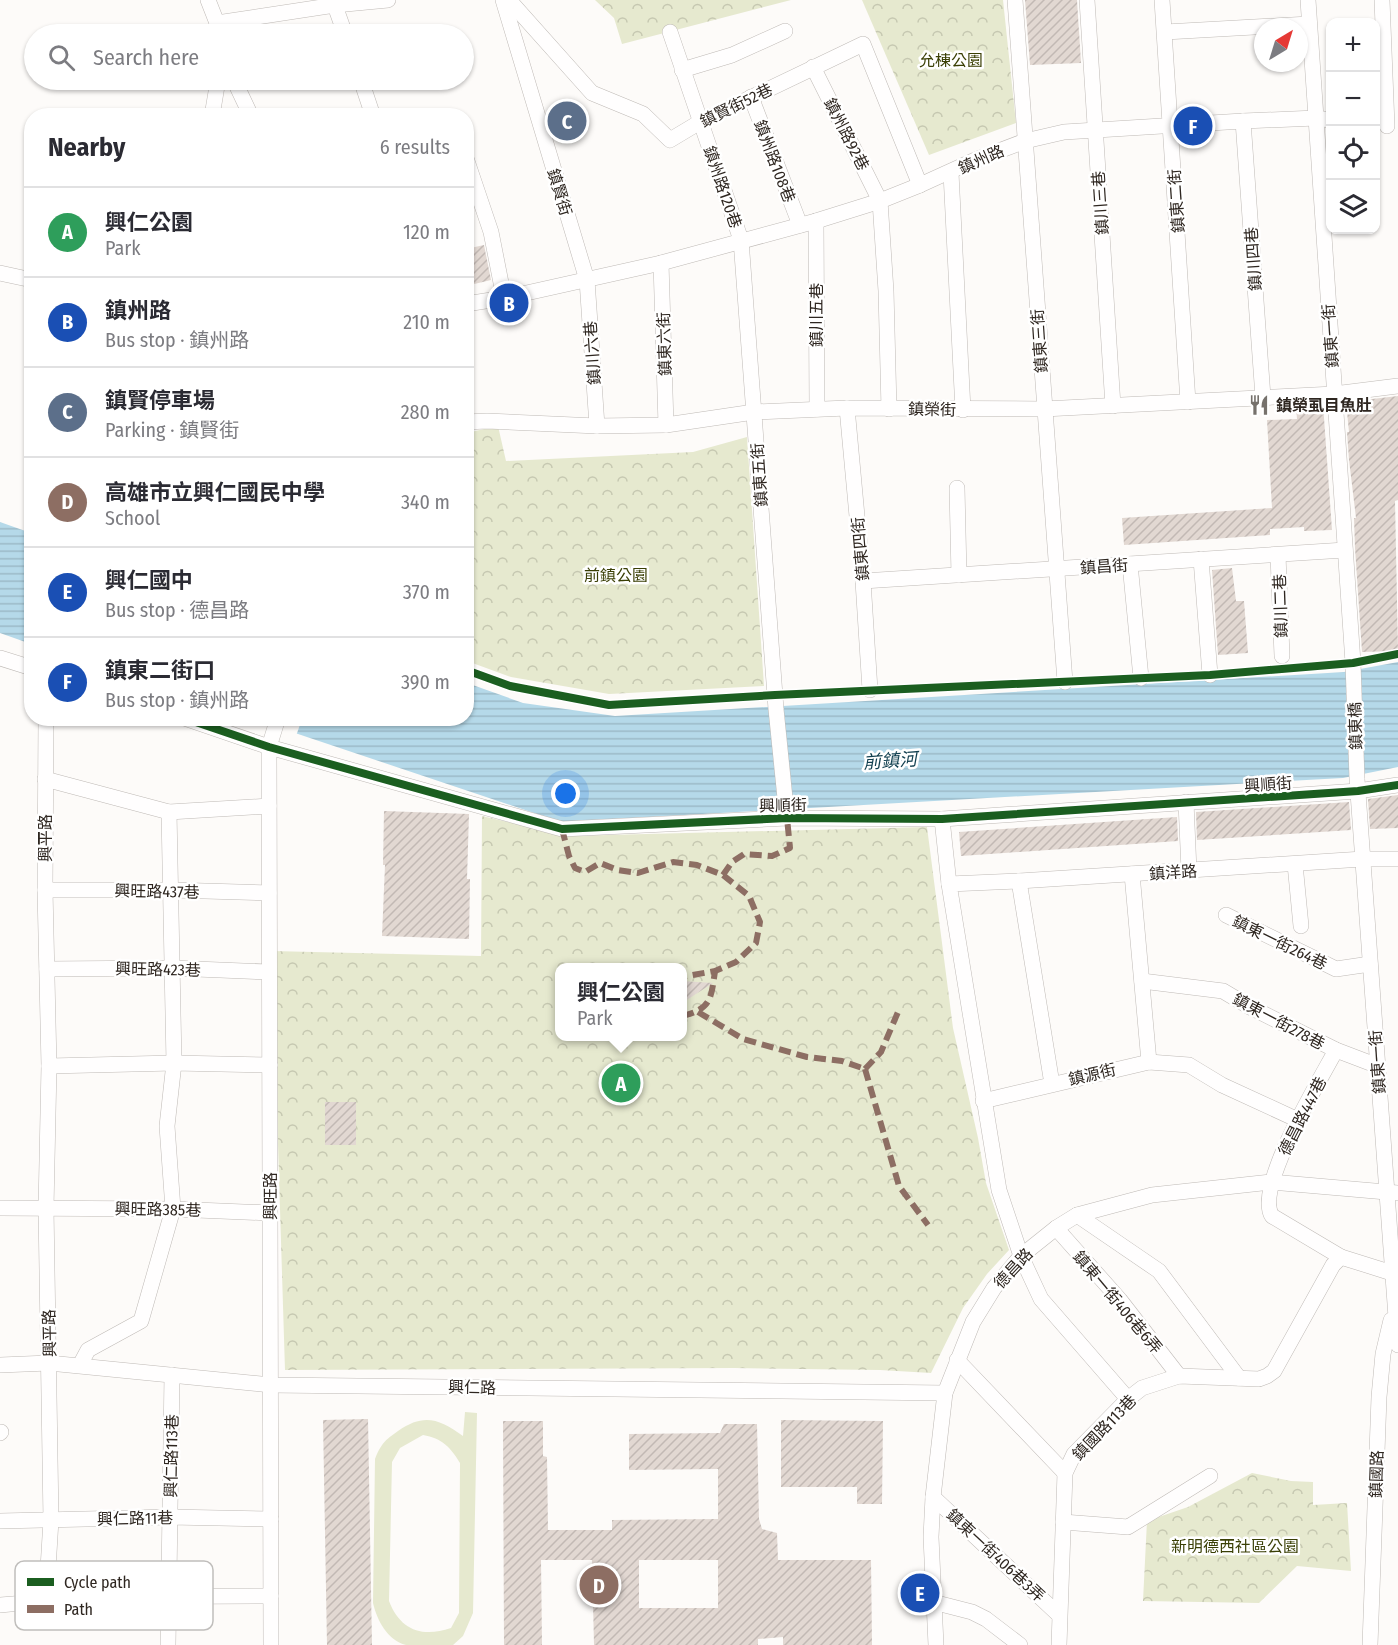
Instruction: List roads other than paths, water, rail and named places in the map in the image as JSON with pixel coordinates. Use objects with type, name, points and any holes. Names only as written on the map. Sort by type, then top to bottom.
[{"type":"street","points":[[208,0],[217,24]]},
{"type":"street","points":[[236,24],[334,2],[388,0]]},
{"type":"street","name":"鎮賢街","points":[[503,0],[587,280]]},
{"type":"street","name":"鎮賢街52巷","points":[[509,0],[592,93],[643,114],[670,140],[700,122],[863,44],[920,186]]},
{"type":"street","name":"鎮東三街","points":[[1015,0],[1065,682]]},
{"type":"street","name":"鎮川三巷","points":[[1087,0],[1113,406]]},
{"type":"street","name":"鎮東二街","points":[[1162,0],[1188,402]]},
{"type":"street","name":"鎮東一街","points":[[1308,0],[1309,24],[1323,119],[1334,394],[1353,672]]},
{"type":"street","points":[[1382,0],[1387,127]]},
{"type":"street","points":[[334,2],[342,24]]},
{"type":"street","points":[[1165,32],[1309,24]]},
{"type":"street","points":[[682,70],[732,55],[785,31]]},
{"type":"street","name":"鎮州路120巷","points":[[670,32],[741,240]]},
{"type":"street","name":"鎮州路92巷","points":[[813,67],[880,201]]},
{"type":"street","points":[[213,108],[216,90]]},
{"type":"street","points":[[239,90],[247,108]]},
{"type":"street","points":[[364,90],[370,108]]},
{"type":"street","name":"鎮州路108巷","points":[[751,97],[800,225]]},
{"type":"street","name":"鎮州路","points":[[474,302],[504,298],[661,263],[816,221],[920,186],[975,160],[1025,141],[1064,132],[1243,121],[1323,119]]},
{"type":"street","name":"鎮川四巷","points":[[1243,121],[1263,397]]},
{"type":"street","points":[[951,173],[963,410]]},
{"type":"street","points":[[474,182],[491,232],[504,298]]},
{"type":"street","points":[[880,201],[886,291],[889,409]]},
{"type":"street","name":"鎮川五巷","points":[[816,221],[817,409]]},
{"type":"street","name":"鎮東五街","points":[[741,240],[786,816]]},
{"type":"street","name":"鎮東六街","points":[[661,263],[666,425]]},
{"type":"street","points":[[0,273],[24,278]]},
{"type":"street","name":"鎮川六巷","points":[[587,280],[597,426]]},
{"type":"street","name":"鎮榮街","points":[[474,422],[597,426],[666,425],[754,412],[847,408],[1044,409],[1334,394],[1398,386]]},
{"type":"street","name":"鎮東四街","points":[[847,408],[863,581],[870,690]]},
{"type":"street","points":[[957,488],[960,575]]},
{"type":"street","name":"鎮昌街","points":[[863,581],[1345,550]]},
{"type":"street","name":"鎮川二巷","points":[[1278,555],[1282,657]]},
{"type":"street","points":[[1202,559],[1210,675]]},
{"type":"street","points":[[1130,564],[1141,678]]},
{"type":"street","points":[[0,658],[24,666]]},
{"type":"street","name":"鎮東橋","points":[[1353,672],[1358,785]]},
{"type":"street","name":"興平路","points":[[46,726],[45,890],[49,1066],[46,1208],[51,1520],[48,1561]]},
{"type":"street","name":"興順街","points":[[207,726],[268,747],[562,829],[786,816],[942,819],[1186,802],[1358,785],[1398,785]]},
{"type":"street","name":"興旺路","points":[[271,1645],[268,747],[275,726]]},
{"type":"street","points":[[45,779],[170,812],[269,806]]},
{"type":"street","name":"鎮東一街","points":[[1358,785],[1378,1066],[1392,1192],[1392,1273],[1398,1342]]},
{"type":"street","points":[[1186,802],[1189,870]]},
{"type":"street","points":[[80,1365],[87,1350],[141,1321],[173,1209],[167,1126],[174,1063],[170,812]]},
{"type":"street","points":[[942,819],[949,884],[999,1190],[1021,1256],[1041,1299],[1128,1399]]},
{"type":"street","name":"鎮洋路","points":[[949,884],[1363,859],[1398,859]]},
{"type":"street","points":[[1295,864],[1301,926]]},
{"type":"street","points":[[1132,874],[1149,1062]]},
{"type":"street","name":"鎮源街","points":[[1019,881],[1052,1083],[1149,1062],[1189,1065],[1222,1085],[1298,1120]]},
{"type":"street","name":"興旺路437巷","points":[[45,890],[269,893]]},
{"type":"street","name":"鎮東一街264巷","points":[[1226,915],[1336,969],[1370,964]]},
{"type":"street","name":"興旺路423巷","points":[[47,969],[172,968],[269,972]]},
{"type":"street","name":"鎮東一街278巷","points":[[1142,981],[1223,991],[1336,1050],[1378,1066]]},
{"type":"street","name":"德昌路447巷","points":[[1336,1050],[1298,1120],[1271,1182],[1267,1210],[1272,1216],[1341,1257]]},
{"type":"street","points":[[49,1066],[174,1063],[270,1065]]},
{"type":"street","points":[[983,1101],[1052,1083]]},
{"type":"street","name":"德昌路","points":[[937,1644],[931,1537],[933,1497],[945,1393],[973,1322],[994,1288],[1021,1256],[1056,1228],[1077,1215],[1152,1195],[1271,1182],[1392,1192]]},
{"type":"street","name":"興旺路385巷","points":[[0,1208],[173,1209],[270,1213]]},
{"type":"street","name":"鎮東一街406巷6弄","points":[[1077,1215],[1159,1271],[1239,1378]]},
{"type":"street","name":"鎮東一街406巷6弄","points":[[1056,1228],[1120,1300],[1179,1376]]},
{"type":"street","points":[[1341,1257],[1392,1273]]},
{"type":"street","name":"鎮國路113巷","points":[[1059,1645],[1058,1614],[1065,1473],[1074,1454],[1128,1399],[1142,1388],[1179,1376],[1259,1378],[1274,1371],[1333,1265],[1341,1257]]},
{"type":"street","name":"鎮國路","points":[[1370,1645],[1379,1397],[1383,1354],[1395,1305]]},
{"type":"street","points":[[957,1360],[1065,1473]]},
{"type":"street","name":"興仁路","points":[[0,1365],[50,1363],[80,1365],[271,1385],[945,1393]]},
{"type":"street","name":"興仁路113巷","points":[[169,1561],[172,1375]]},
{"type":"street","points":[[1063,1522],[1128,1527],[1210,1476]]},
{"type":"street","name":"鎮東一街406巷3弄","points":[[933,1497],[1058,1614]]},
{"type":"street","name":"興仁路11巷","points":[[0,1521],[170,1517],[271,1519]]},
{"type":"street","points":[[213,1596],[271,1596]]},
{"type":"street","points":[[933,1602],[972,1612],[986,1619],[1020,1645]]},
{"type":"street","points":[[0,1605],[15,1604]]},
{"type":"water","points":[[0,522],[24,531],[24,642],[0,633]]},
{"type":"water","name":"前鎮河","points":[[1398,662],[1398,767],[1343,778],[561,822],[274,726],[474,726],[474,686],[523,703],[615,716],[1344,672]]},
{"type":"place","name":"鎮賢停車場","points":[[567,121]]},
{"type":"place","name":"鎮東二街口","points":[[1193,126]]},
{"type":"place","name":"鎮州路","points":[[509,303]]},
{"type":"place","name":"鎮榮虱目魚肚","points":[[1259,405]]},
{"type":"place","name":"興仁公園","points":[[621,1083]]},
{"type":"place","name":"高雄市立興仁國民中學","points":[[599,1585]]},
{"type":"place","name":"興仁國中","points":[[920,1593]]},
{"type":"park label","name":"允棟公園","points":[[951,60]]},
{"type":"park label","name":"前鎮公園","points":[[616,575]]},
{"type":"park label","name":"新明德西社區公園","points":[[1235,1546]]}]
